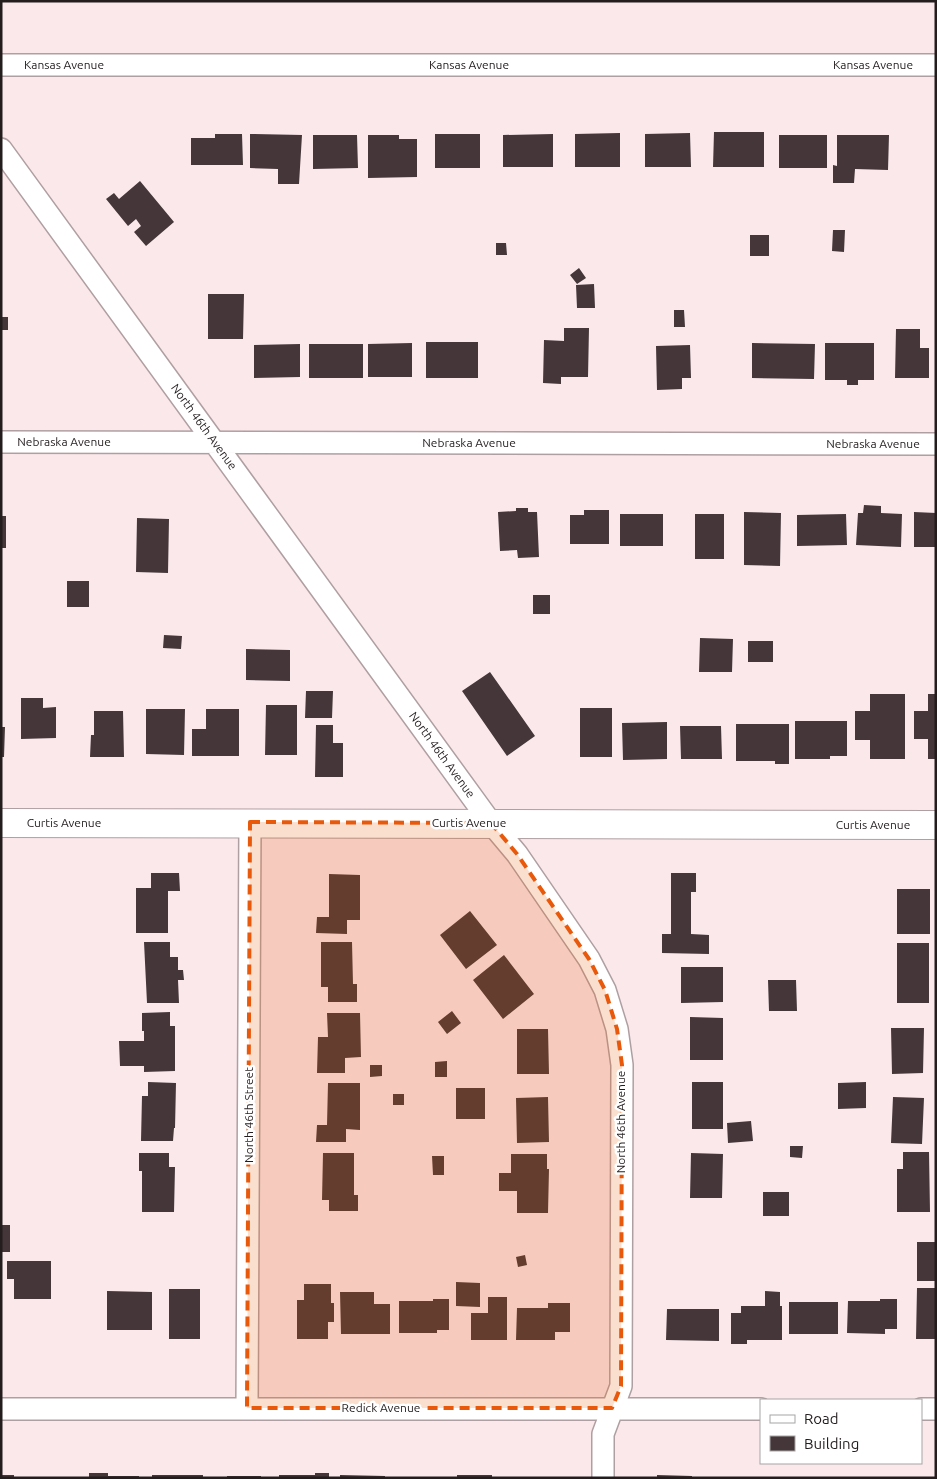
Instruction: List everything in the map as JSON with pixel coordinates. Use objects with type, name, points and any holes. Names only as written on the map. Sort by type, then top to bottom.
[{"type":"street","name":"Kansas Avenue","points":[[1,65],[936,65]]},
{"type":"street","name":"North 46th Avenue","points":[[1,149],[491,823],[518,854],[589,959],[605,990],[617,1029],[622,1065],[621,1376],[620,1386],[603,1434],[603,1478]]},
{"type":"street","name":"Nebraska Avenue","points":[[1,442],[936,444]]},
{"type":"street","name":"Curtis Avenue","points":[[1,823],[250,822],[936,825]]},
{"type":"street","name":"North 46th Street","points":[[248,1408],[250,822]]},
{"type":"street","name":"Redick Avenue","points":[[1,1409],[760,1408]]},
{"type":"street","points":[[922,1409],[936,1409]]},
{"type":"highlighted area","points":[[250,822],[491,823],[517,854],[589,959],[605,990],[617,1029],[622,1065],[621,1386],[612,1408],[247,1408]]},
{"type":"building","points":[[714,132],[764,132],[764,167],[713,167]]},
{"type":"building","points":[[620,133],[620,167],[575,167],[575,134]]},
{"type":"building","points":[[690,133],[691,167],[645,167],[645,134]]},
{"type":"building","points":[[215,134],[242,134],[243,165],[191,165],[191,138],[215,138]]},
{"type":"building","points":[[250,134],[302,135],[299,184],[278,184],[278,169],[250,168]]},
{"type":"building","points":[[435,134],[480,134],[480,168],[435,168]]},
{"type":"building","points":[[553,134],[553,167],[503,167],[503,135]]},
{"type":"building","points":[[313,135],[357,135],[358,168],[313,169]]},
{"type":"building","points":[[368,135],[399,135],[399,139],[417,139],[417,177],[368,178]]},
{"type":"building","points":[[779,135],[827,135],[827,168],[779,168]]},
{"type":"building","points":[[837,135],[889,135],[888,170],[855,169],[854,183],[833,183],[833,165],[837,166]]},
{"type":"building","points":[[140,181],[174,222],[146,246],[134,232],[141,226],[136,219],[128,226],[106,199],[114,193],[119,199]]},
{"type":"building","points":[[833,230],[845,230],[844,252],[832,251]]},
{"type":"building","points":[[750,235],[769,235],[769,256],[750,256]]},
{"type":"building","points":[[496,243],[506,243],[507,255],[496,255]]},
{"type":"building","points":[[579,268],[586,278],[577,284],[570,275]]},
{"type":"building","points":[[594,284],[595,308],[577,308],[576,285]]},
{"type":"building","points":[[208,294],[244,294],[243,339],[208,339]]},
{"type":"building","points":[[674,310],[684,310],[685,327],[674,327]]},
{"type":"building","points":[[1,317],[8,317],[8,330],[1,330]]},
{"type":"building","points":[[564,328],[589,328],[588,377],[561,377],[561,384],[543,383],[544,340],[564,341]]},
{"type":"building","points":[[896,329],[920,329],[920,348],[929,348],[929,378],[895,378]]},
{"type":"building","points":[[426,342],[478,342],[478,378],[426,378]]},
{"type":"building","points":[[412,343],[412,377],[368,377],[368,344]]},
{"type":"building","points":[[752,343],[815,344],[814,379],[752,378]]},
{"type":"building","points":[[825,343],[874,343],[874,380],[858,380],[858,385],[847,385],[847,380],[825,380]]},
{"type":"building","points":[[300,344],[300,377],[254,378],[254,345]]},
{"type":"building","points":[[309,344],[363,344],[363,378],[309,378]]},
{"type":"building","points":[[690,345],[691,378],[682,378],[682,389],[657,390],[656,346]]},
{"type":"building","points":[[864,505],[881,506],[881,513],[902,514],[901,547],[856,545],[858,513],[863,513]]},
{"type":"building","points":[[516,508],[528,508],[528,512],[537,512],[539,557],[518,558],[517,550],[500,551],[498,512],[516,511]]},
{"type":"building","points":[[584,510],[609,510],[609,544],[570,544],[570,515],[584,515]]},
{"type":"building","points":[[744,512],[781,513],[780,566],[744,565]]},
{"type":"building","points":[[914,512],[936,513],[936,547],[914,547]]},
{"type":"building","points":[[620,514],[663,514],[663,546],[620,546]]},
{"type":"building","points":[[695,514],[724,514],[724,559],[695,559]]},
{"type":"building","points":[[846,514],[847,545],[797,546],[797,515]]},
{"type":"building","points":[[1,516],[6,516],[6,548],[1,548]]},
{"type":"building","points":[[137,518],[169,519],[168,573],[136,572]]},
{"type":"building","points":[[67,581],[89,581],[89,607],[67,607]]},
{"type":"building","points":[[533,595],[550,595],[550,614],[533,614]]},
{"type":"building","points":[[164,635],[182,636],[181,649],[163,648]]},
{"type":"building","points":[[700,638],[733,639],[732,672],[699,672]]},
{"type":"building","points":[[748,641],[773,641],[773,662],[748,662]]},
{"type":"building","points":[[246,649],[290,650],[290,681],[246,680]]},
{"type":"building","points":[[490,672],[535,736],[507,756],[462,691]]},
{"type":"building","points":[[306,691],[333,691],[332,718],[305,718]]},
{"type":"building","points":[[870,694],[905,694],[905,759],[870,759],[870,740],[855,740],[855,711],[870,711]]},
{"type":"building","points":[[928,694],[936,694],[936,759],[928,759],[928,739],[914,739],[914,711],[928,711]]},
{"type":"building","points":[[21,698],[43,698],[43,708],[56,707],[56,738],[21,739]]},
{"type":"building","points":[[266,705],[297,705],[297,755],[265,755]]},
{"type":"building","points":[[580,708],[612,708],[612,757],[580,757]]},
{"type":"building","points":[[146,709],[185,709],[184,755],[146,754]]},
{"type":"building","points":[[206,709],[239,709],[239,756],[192,756],[192,729],[206,729]]},
{"type":"building","points":[[94,711],[123,711],[124,757],[90,757],[91,735],[94,735]]},
{"type":"building","points":[[795,721],[847,721],[847,756],[830,756],[830,759],[795,759]]},
{"type":"building","points":[[667,722],[667,759],[623,760],[622,723]]},
{"type":"building","points":[[736,724],[789,724],[789,764],[775,764],[775,761],[736,761]]},
{"type":"building","points":[[316,725],[333,725],[333,743],[343,743],[343,777],[315,777]]},
{"type":"building","points":[[680,726],[721,726],[722,759],[681,759]]},
{"type":"building","points":[[1,727],[5,727],[4,757],[1,757]]},
{"type":"building","points":[[151,873],[179,873],[180,891],[168,891],[168,933],[136,933],[136,888],[151,888]]},
{"type":"building","points":[[671,873],[696,873],[696,892],[691,892],[691,934],[709,935],[709,954],[662,953],[662,934],[671,934]]},
{"type":"building","points":[[329,874],[360,875],[360,920],[347,920],[347,934],[316,933],[317,917],[329,917]]},
{"type":"building","points":[[897,889],[930,889],[930,934],[897,934]]},
{"type":"building","points":[[470,911],[497,945],[466,969],[440,935]]},
{"type":"building","points":[[144,942],[170,942],[170,957],[178,957],[178,970],[183,970],[184,980],[178,980],[179,1003],[147,1003]]},
{"type":"building","points":[[321,942],[352,942],[353,984],[357,984],[357,1002],[328,1002],[328,987],[321,987]]},
{"type":"building","points":[[897,943],[929,943],[929,1003],[897,1003]]},
{"type":"building","points":[[504,955],[534,994],[503,1019],[473,980]]},
{"type":"building","points":[[681,967],[723,967],[723,1002],[681,1003]]},
{"type":"building","points":[[768,980],[796,980],[797,1011],[769,1011]]},
{"type":"building","points":[[452,1011],[461,1023],[447,1034],[438,1022]]},
{"type":"building","points":[[170,1012],[170,1026],[175,1026],[175,1071],[144,1072],[144,1066],[120,1066],[119,1041],[144,1041],[142,1013]]},
{"type":"building","points":[[327,1013],[360,1013],[361,1057],[345,1058],[345,1073],[317,1073],[318,1037],[328,1037]]},
{"type":"building","points":[[690,1017],[723,1018],[723,1060],[690,1060]]},
{"type":"building","points":[[891,1028],[924,1028],[923,1073],[892,1074]]},
{"type":"building","points":[[517,1029],[548,1029],[549,1074],[517,1074]]},
{"type":"building","points":[[447,1061],[447,1077],[435,1077],[435,1062]]},
{"type":"building","points":[[370,1065],[382,1065],[382,1076],[370,1077]]},
{"type":"building","points":[[148,1082],[176,1083],[173,1141],[141,1141],[142,1096],[148,1096]]},
{"type":"building","points":[[692,1082],[723,1082],[723,1129],[692,1129]]},
{"type":"building","points":[[866,1082],[866,1108],[838,1109],[838,1083]]},
{"type":"building","points":[[328,1083],[360,1083],[360,1130],[346,1129],[346,1142],[316,1142],[317,1125],[327,1125]]},
{"type":"building","points":[[456,1088],[485,1088],[485,1119],[456,1119]]},
{"type":"building","points":[[393,1094],[404,1094],[404,1105],[393,1105]]},
{"type":"building","points":[[548,1097],[549,1142],[517,1143],[516,1098]]},
{"type":"building","points":[[893,1097],[924,1098],[922,1144],[891,1143]]},
{"type":"building","points":[[751,1121],[753,1141],[728,1143],[727,1123]]},
{"type":"building","points":[[790,1146],[803,1146],[802,1158],[790,1157]]},
{"type":"building","points":[[903,1152],[929,1152],[930,1212],[897,1212],[897,1169],[903,1169]]},
{"type":"building","points":[[139,1153],[169,1153],[169,1167],[175,1167],[174,1212],[142,1212],[142,1171],[139,1171]]},
{"type":"building","points":[[323,1153],[354,1153],[354,1195],[358,1195],[358,1211],[329,1211],[329,1200],[322,1200]]},
{"type":"building","points":[[691,1153],[723,1154],[722,1198],[690,1198]]},
{"type":"building","points":[[511,1154],[547,1154],[547,1169],[549,1169],[548,1213],[517,1213],[517,1191],[499,1191],[499,1173],[511,1173]]},
{"type":"building","points":[[432,1156],[444,1156],[444,1175],[433,1175]]},
{"type":"building","points":[[763,1192],[789,1192],[789,1216],[763,1216]]},
{"type":"building","points":[[1,1225],[10,1225],[10,1252],[1,1252]]},
{"type":"building","points":[[917,1242],[936,1242],[936,1281],[917,1281]]},
{"type":"building","points":[[525,1255],[527,1265],[518,1267],[516,1257]]},
{"type":"building","points":[[7,1261],[51,1261],[51,1299],[14,1299],[14,1279],[7,1279]]},
{"type":"building","points":[[456,1282],[480,1283],[480,1307],[456,1306]]},
{"type":"building","points":[[304,1284],[331,1284],[334,1322],[328,1322],[328,1339],[297,1339],[297,1300],[304,1300]]},
{"type":"building","points":[[917,1288],[936,1288],[936,1339],[916,1339]]},
{"type":"building","points":[[169,1289],[200,1289],[200,1339],[169,1339]]},
{"type":"building","points":[[107,1291],[152,1292],[152,1330],[107,1330]]},
{"type":"building","points":[[765,1291],[780,1292],[782,1340],[747,1340],[747,1344],[731,1344],[731,1313],[741,1313],[741,1306],[765,1306]]},
{"type":"building","points":[[340,1292],[374,1292],[374,1304],[390,1304],[390,1334],[341,1334]]},
{"type":"building","points":[[488,1297],[507,1297],[507,1340],[471,1340],[471,1313],[488,1313]]},
{"type":"building","points":[[433,1299],[449,1299],[449,1330],[437,1330],[437,1333],[399,1333],[399,1301],[433,1301]]},
{"type":"building","points":[[880,1299],[897,1299],[897,1329],[885,1329],[885,1334],[847,1333],[848,1301],[880,1301]]},
{"type":"building","points":[[789,1302],[838,1302],[838,1334],[789,1334]]},
{"type":"building","points":[[548,1303],[570,1303],[570,1332],[555,1332],[555,1340],[516,1340],[517,1308],[548,1308]]},
{"type":"building","points":[[667,1309],[719,1309],[719,1341],[666,1340]]},
{"type":"building","points":[[89,1473],[108,1473],[108,1476],[139,1476],[139,1478],[89,1478]]},
{"type":"building","points":[[315,1473],[329,1473],[329,1478],[279,1478],[279,1475],[315,1475]]},
{"type":"building","points":[[1,1475],[14,1475],[14,1478],[1,1478]]},
{"type":"building","points":[[152,1475],[203,1475],[203,1478],[152,1478]]},
{"type":"building","points":[[340,1475],[385,1476],[385,1478],[340,1478]]},
{"type":"building","points":[[457,1475],[492,1475],[492,1478],[457,1478]]},
{"type":"building","points":[[657,1475],[692,1476],[692,1478],[657,1478]]},
{"type":"building","points":[[227,1476],[261,1476],[261,1478],[227,1478]]}]
